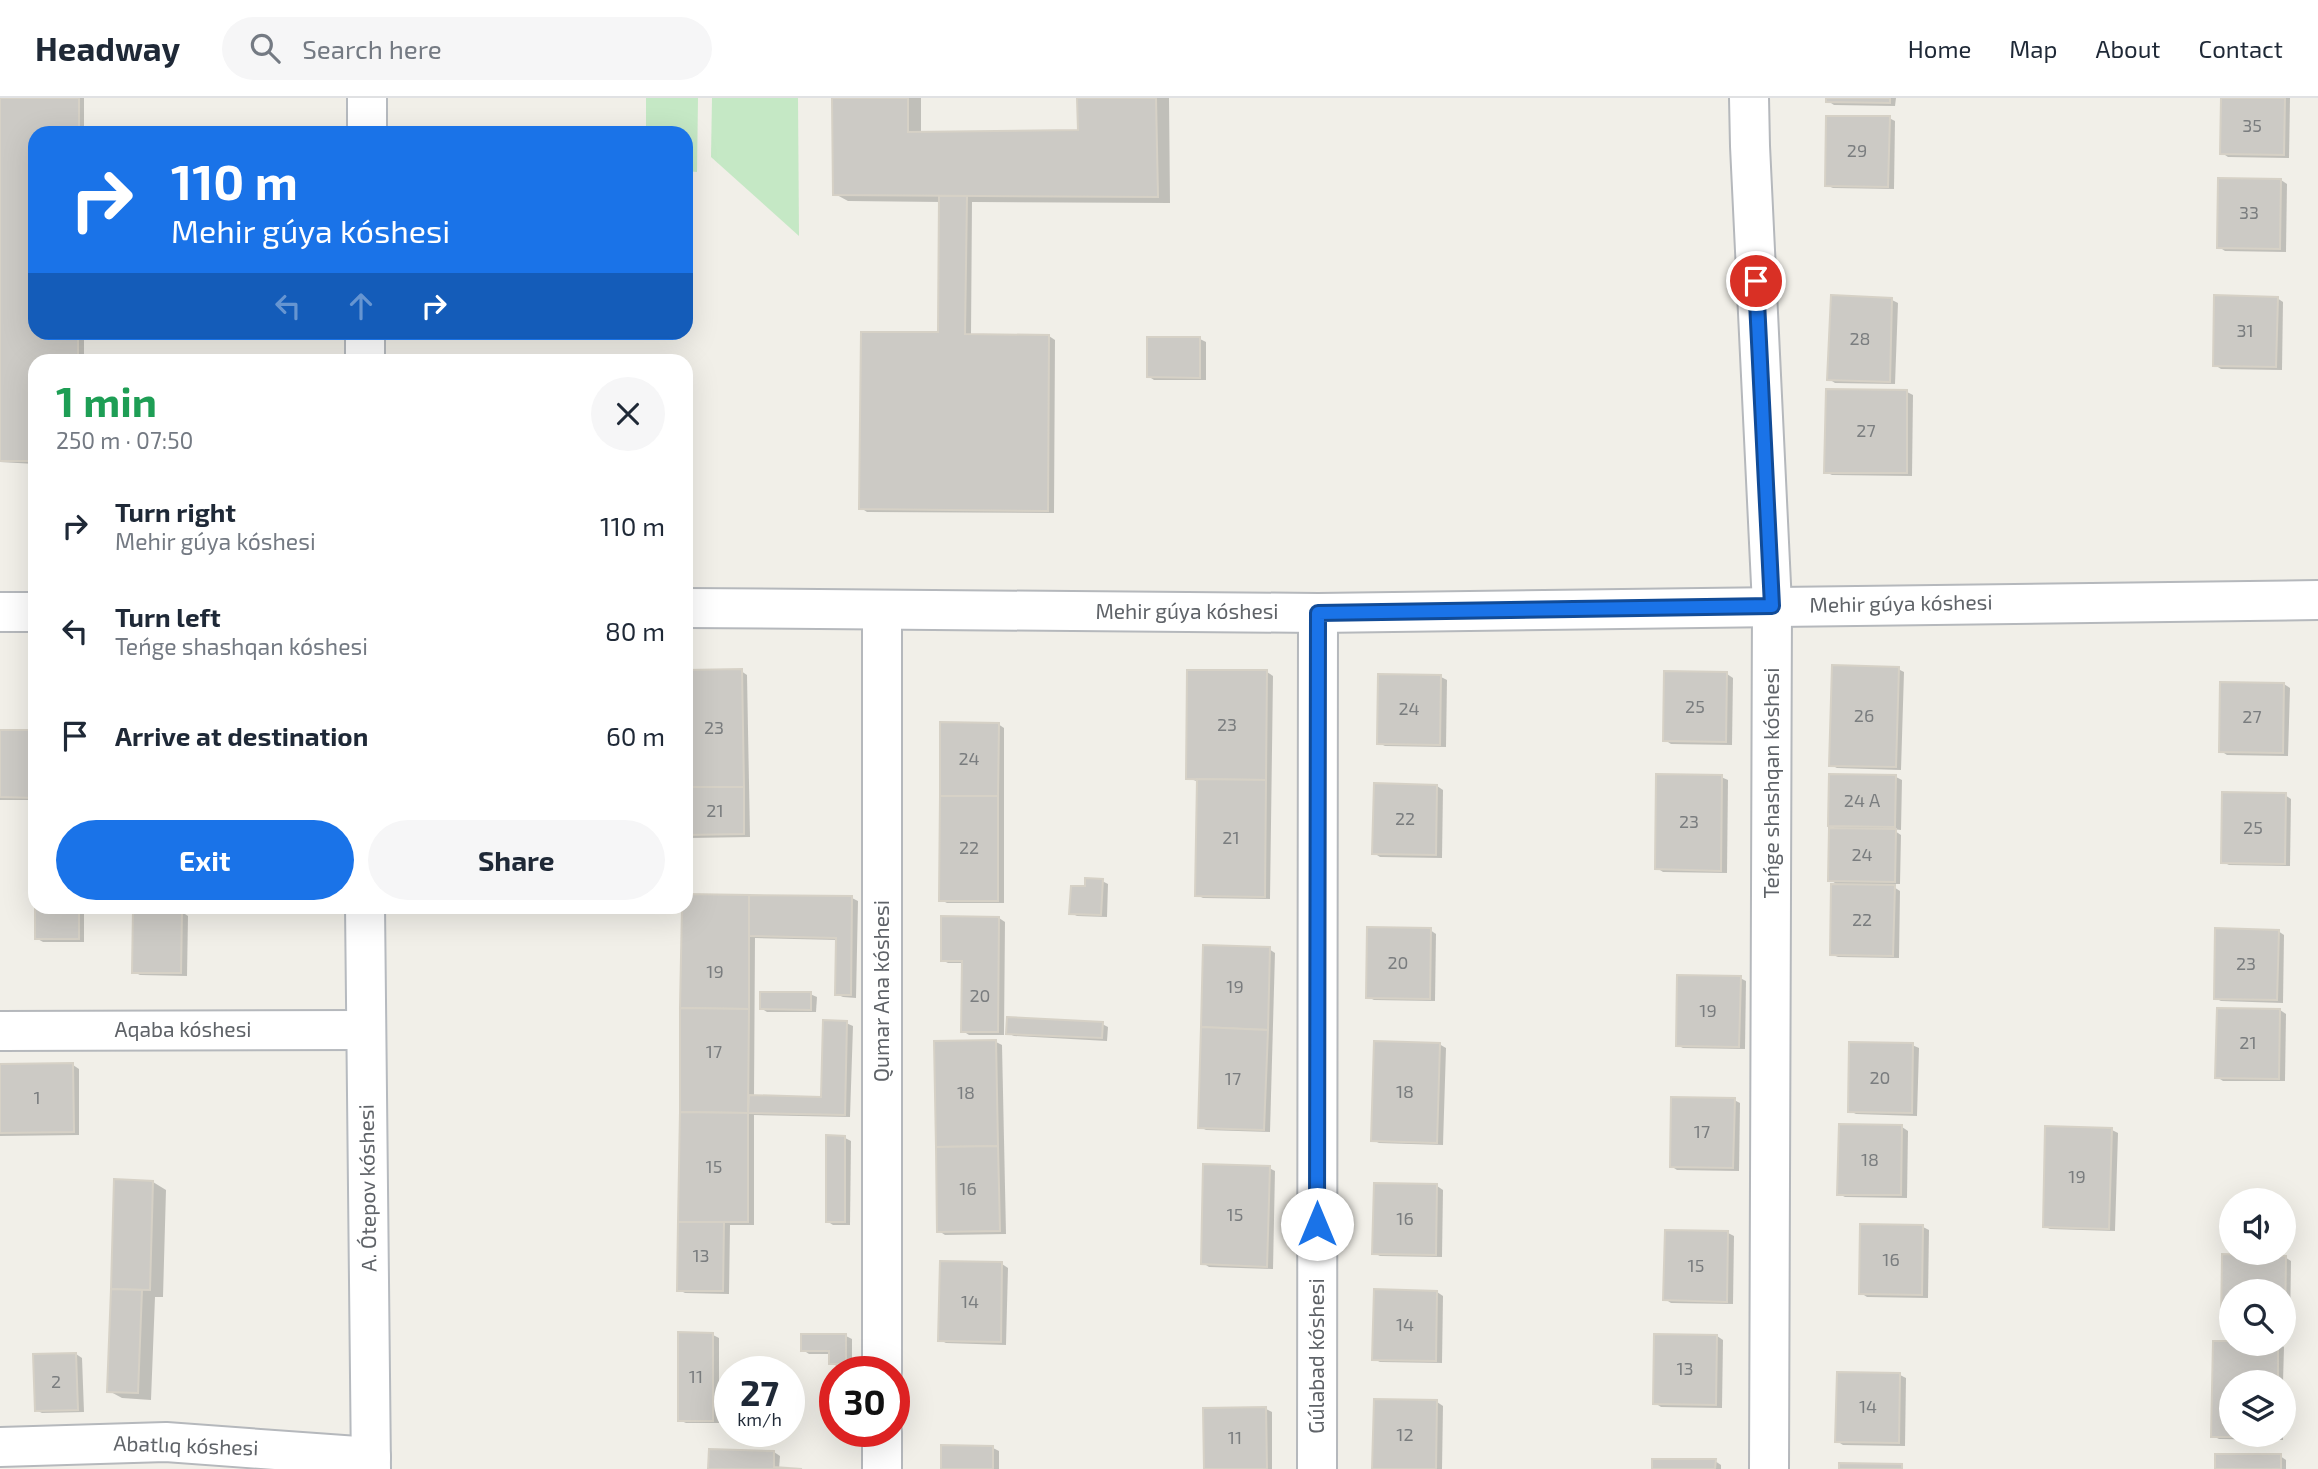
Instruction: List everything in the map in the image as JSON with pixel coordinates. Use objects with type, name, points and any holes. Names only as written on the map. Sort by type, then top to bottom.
[{"type":"street","points":[[367,98],[367,126]]},
{"type":"street","name":"Teńge shashqan kóshesi","points":[[1749,98],[1772,606],[1769,1469]]},
{"type":"street","name":"Mehir gúyа kóshesi","points":[[693,608],[1318,613],[2318,600]]},
{"type":"street","name":"Qumar Ana kóshesi","points":[[882,610],[882,1356]]},
{"type":"street","points":[[0,612],[28,611]]},
{"type":"street","name":"Gúlabad kóshesi","points":[[1317,1469],[1318,613]]},
{"type":"street","name":"A. Ótepov kóshesi","points":[[365,914],[371,1463]]},
{"type":"street","name":"Aqaba kóshesi","points":[[0,1031],[366,1030]]},
{"type":"street","name":"Abatlıq kóshesi","points":[[0,1447],[166,1441],[371,1463]]},
{"type":"street","points":[[882,1447],[882,1469]]},
{"type":"green space","points":[[646,98],[698,98],[697,172],[693,172],[693,126],[646,126]]},
{"type":"green space","points":[[712,98],[798,98],[799,236],[711,157]]},
{"type":"building","points":[[0,98],[79,98],[79,126],[28,126],[28,340],[78,340],[78,354],[28,354],[28,461],[0,461]]},
{"type":"building","points":[[832,98],[908,98],[908,132],[1078,130],[1077,98],[1156,98],[1158,197],[833,195]]},
{"type":"building","points":[[1826,98],[1890,98],[1890,103],[1826,102]]},
{"type":"building","points":[[2221,98],[2285,98],[2284,155],[2220,154]]},
{"type":"building","points":[[1826,116],[1890,116],[1888,187],[1825,186]]},
{"type":"building","points":[[2218,178],[2281,179],[2280,249],[2217,248]]},
{"type":"building","points":[[939,196],[967,196],[965,334],[1049,335],[1048,511],[859,509],[861,332],[938,332]]},
{"type":"building","points":[[1831,295],[1892,298],[1890,382],[1827,380]]},
{"type":"building","points":[[2214,295],[2278,297],[2276,367],[2213,366]]},
{"type":"building","points":[[1147,337],[1200,337],[1200,378],[1147,377]]},
{"type":"building","points":[[1826,389],[1907,390],[1907,473],[1824,473]]},
{"type":"building","points":[[1832,665],[1899,667],[1896,767],[1829,766]]},
{"type":"building","points":[[742,669],[744,787],[693,787],[693,670]]},
{"type":"building","points":[[1187,670],[1267,670],[1266,780],[1186,779]]},
{"type":"building","points":[[1664,671],[1727,672],[1726,742],[1663,741]]},
{"type":"building","points":[[1378,674],[1441,675],[1440,745],[1377,744]]},
{"type":"building","points":[[2220,682],[2284,683],[2283,753],[2219,752]]},
{"type":"building","points":[[940,722],[999,723],[998,796],[940,796]]},
{"type":"building","points":[[0,730],[28,730],[28,798],[0,797]]},
{"type":"building","points":[[1656,774],[1722,775],[1721,871],[1655,869]]},
{"type":"building","points":[[1829,774],[1896,775],[1895,827],[1828,826]]},
{"type":"building","points":[[1197,779],[1266,780],[1265,897],[1195,896]]},
{"type":"building","points":[[1374,783],[1437,785],[1436,855],[1372,854]]},
{"type":"building","points":[[693,787],[744,787],[744,834],[693,835]]},
{"type":"building","points":[[2222,792],[2286,793],[2285,864],[2221,863]]},
{"type":"building","points":[[940,796],[998,796],[998,901],[939,901]]},
{"type":"building","points":[[1829,828],[1896,829],[1895,882],[1828,881]]},
{"type":"building","points":[[1085,878],[1103,879],[1101,915],[1069,914],[1071,886],[1085,886]]},
{"type":"building","points":[[1831,884],[1895,885],[1893,956],[1830,955]]},
{"type":"building","points":[[693,894],[749,895],[749,1009],[680,1008],[682,914],[693,914]]},
{"type":"building","points":[[749,895],[852,896],[851,995],[835,995],[836,938],[749,936]]},
{"type":"building","points":[[35,914],[79,914],[79,939],[35,939]]},
{"type":"building","points":[[133,914],[182,914],[181,973],[132,973]]},
{"type":"building","points":[[941,916],[999,917],[998,1032],[961,1032],[962,961],[941,961]]},
{"type":"building","points":[[1367,927],[1431,928],[1430,999],[1366,998]]},
{"type":"building","points":[[2215,928],[2279,930],[2277,1000],[2214,999]]},
{"type":"building","points":[[1203,945],[1270,947],[1268,1030],[1201,1027]]},
{"type":"building","points":[[1677,975],[1741,976],[1739,1047],[1676,1046]]},
{"type":"building","points":[[760,992],[811,992],[811,1010],[760,1009]]},
{"type":"building","points":[[680,1008],[749,1009],[748,1113],[680,1112]]},
{"type":"building","points":[[2217,1008],[2280,1009],[2279,1079],[2215,1078]]},
{"type":"building","points":[[1007,1017],[1103,1022],[1102,1038],[1006,1034]]},
{"type":"building","points":[[823,1020],[847,1021],[845,1115],[748,1113],[749,1095],[821,1097]]},
{"type":"building","points":[[1201,1027],[1268,1030],[1264,1130],[1198,1128]]},
{"type":"building","points":[[996,1040],[998,1146],[936,1147],[934,1041]]},
{"type":"building","points":[[1374,1041],[1440,1043],[1437,1143],[1371,1141]]},
{"type":"building","points":[[1849,1042],[1913,1043],[1912,1113],[1848,1112]]},
{"type":"building","points":[[73,1063],[74,1132],[0,1133],[0,1064]]},
{"type":"building","points":[[1671,1097],[1735,1098],[1733,1168],[1670,1167]]},
{"type":"building","points":[[680,1112],[748,1113],[748,1222],[678,1222]]},
{"type":"building","points":[[1839,1124],[1902,1125],[1901,1195],[1837,1195]]},
{"type":"building","points":[[2045,1126],[2112,1128],[2109,1229],[2043,1227]]},
{"type":"building","points":[[826,1135],[845,1136],[845,1222],[826,1222]]},
{"type":"building","points":[[998,1146],[1000,1231],[937,1232],[936,1147]]},
{"type":"building","points":[[1203,1164],[1270,1166],[1267,1267],[1201,1264]]},
{"type":"building","points":[[114,1179],[153,1181],[150,1290],[111,1289]]},
{"type":"building","points":[[1374,1183],[1437,1184],[1436,1255],[1372,1254]]},
{"type":"building","points":[[678,1222],[724,1222],[723,1291],[677,1291]]},
{"type":"building","points":[[1860,1224],[1923,1225],[1922,1295],[1859,1294]]},
{"type":"building","points":[[1665,1230],[1728,1231],[1727,1302],[1663,1300]]},
{"type":"building","points":[[940,1261],[1002,1262],[1001,1342],[938,1341]]},
{"type":"building","points":[[2222,1265],[2286,1265],[2286,1279],[2222,1279]]},
{"type":"building","points":[[111,1289],[142,1290],[138,1393],[107,1392]]},
{"type":"building","points":[[1374,1289],[1437,1291],[1436,1361],[1372,1360]]},
{"type":"building","points":[[678,1332],[713,1333],[713,1421],[678,1421]]},
{"type":"building","points":[[801,1334],[846,1334],[846,1356],[829,1356],[829,1351],[801,1351]]},
{"type":"building","points":[[1654,1334],[1717,1335],[1716,1405],[1653,1404]]},
{"type":"building","points":[[2213,1341],[2219,1341],[2219,1356],[2278,1356],[2278,1370],[2219,1370],[2219,1437],[2211,1437]]},
{"type":"building","points":[[76,1353],[78,1410],[35,1411],[33,1354]]},
{"type":"building","points":[[1837,1372],[1900,1373],[1899,1443],[1835,1442]]},
{"type":"building","points":[[1374,1399],[1437,1400],[1436,1469],[1372,1469]]},
{"type":"building","points":[[1266,1407],[1267,1469],[1204,1469],[1203,1408]]},
{"type":"building","points":[[941,1445],[993,1446],[993,1469],[941,1469]]},
{"type":"building","points":[[709,1449],[774,1451],[774,1467],[802,1469],[708,1469]]},
{"type":"building","points":[[2215,1454],[2281,1454],[2281,1469],[2215,1469]]},
{"type":"building","points":[[1652,1459],[1716,1459],[1715,1469],[1652,1469]]},
{"type":"building","points":[[1839,1463],[1902,1464],[1902,1469],[1839,1469]]},
{"type":"route","points":[[1317,1224],[1318,613],[1772,606],[1756,281]]}]
